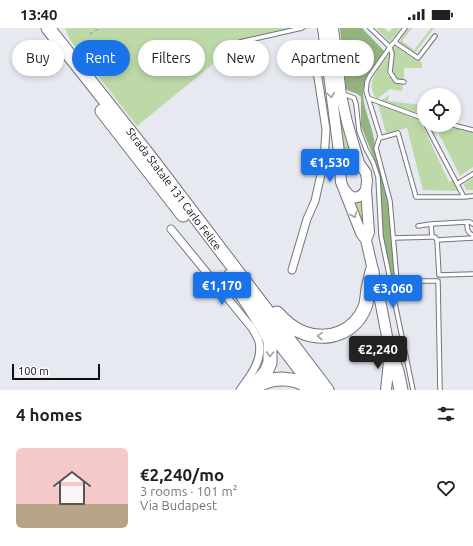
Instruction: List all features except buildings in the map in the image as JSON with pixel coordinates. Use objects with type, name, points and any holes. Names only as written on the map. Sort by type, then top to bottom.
[{"type":"highway","name":"Strada Statale 131 Carlo Felice","points":[[40,28],[145,168],[227,271],[316,390]]},
{"type":"highway","name":"Strada Statale 131 Carlo Felice","points":[[48,28],[153,161],[328,390]]},
{"type":"highway","points":[[224,254],[286,323],[304,333],[322,338],[342,334],[356,322],[365,306],[372,271]]},
{"type":"highway","points":[[227,271],[265,330],[270,341],[270,364],[266,372],[251,390]]},
{"type":"highway","points":[[390,352],[398,371],[401,390]]},
{"type":"highway","points":[[251,390],[264,381],[278,379],[294,380],[311,390]]},
{"type":"main road","points":[[323,28],[325,40]]},
{"type":"main road","points":[[333,28],[341,95],[347,122],[360,163],[367,177],[366,190],[368,232],[366,240]]},
{"type":"main road","points":[[329,76],[339,152],[341,182],[361,233],[366,240],[390,352],[386,390]]},
{"type":"main road","points":[[340,171],[344,163],[350,160],[360,163]]},
{"type":"main road","points":[[344,189],[348,195],[357,197],[362,196],[366,190]]},
{"type":"street","points":[[292,270],[307,219],[315,201],[324,160],[326,129],[318,76]]},
{"type":"street","points":[[171,229],[252,328],[259,342],[260,355],[252,374],[240,390]]},
{"type":"lane","points":[[249,40],[302,28]]},
{"type":"lane","points":[[370,28],[390,47],[392,54],[391,75],[396,81],[404,82]]},
{"type":"lane","points":[[405,28],[369,77],[367,86],[368,98],[380,138],[376,148],[390,201],[397,281],[438,280]]},
{"type":"lane","points":[[396,40],[396,43],[418,58],[435,36]]},
{"type":"lane","points":[[341,95],[346,94],[354,98],[359,130],[378,177],[381,236],[413,390]]},
{"type":"lane","points":[[368,98],[417,117]]},
{"type":"lane","points":[[461,127],[473,130]]},
{"type":"lane","points":[[430,132],[464,196]]},
{"type":"lane","points":[[380,138],[398,133],[416,197],[473,196]]},
{"type":"lane","points":[[457,184],[473,174]]},
{"type":"lane","points":[[467,222],[468,231],[473,235]]},
{"type":"lane","points":[[418,226],[467,222],[473,224]]},
{"type":"lane","points":[[431,224],[432,237]]},
{"type":"lane","points":[[394,238],[435,237],[437,240],[473,238]]},
{"type":"lane","points":[[437,240],[439,275],[440,390]]},
{"type":"lane","points":[[439,275],[473,274]]},
{"type":"path","points":[[90,34],[100,28]]},
{"type":"green space","points":[[65,28],[311,28],[262,40],[213,40],[213,64],[205,71],[205,40],[138,40],[138,76],[198,76],[137,126],[98,76],[130,76],[130,40],[72,40],[72,43]]},
{"type":"green space","points":[[327,28],[330,28],[332,40],[328,40]]},
{"type":"green space","points":[[340,28],[362,28],[373,40],[341,40]]},
{"type":"green space","points":[[376,28],[384,28],[389,32],[393,28],[401,28],[390,42]]},
{"type":"green space","points":[[409,28],[412,28],[402,41],[414,50],[431,28],[434,28],[415,53],[399,42]]},
{"type":"green space","points":[[374,41],[384,51],[374,65]]},
{"type":"green space","points":[[395,46],[417,61],[422,62],[422,68],[404,68],[404,81],[396,79],[391,72],[393,48]]},
{"type":"green space","points":[[389,54],[387,74],[395,83],[403,84],[402,91],[390,89],[377,99],[373,93],[372,81],[377,70]]},
{"type":"green space","points":[[333,76],[339,76],[355,159],[343,161]]},
{"type":"green space","points":[[345,76],[368,76],[363,89],[363,99],[374,137],[375,148],[389,201],[397,281],[392,284],[380,221],[379,175],[376,163],[361,126],[361,97],[358,94],[346,89]]},
{"type":"green space","points":[[389,95],[388,101],[417,104],[417,113],[380,101]]},
{"type":"green space","points":[[378,104],[417,119],[417,132],[426,132],[449,182],[453,180],[458,191],[423,190],[407,128],[386,133]]},
{"type":"green space","points":[[461,130],[473,133],[473,167],[460,176],[438,132],[461,132]]},
{"type":"green space","points":[[473,178],[473,190],[466,190],[464,184]]},
{"type":"green space","points":[[364,197],[365,232],[352,200]]}]
